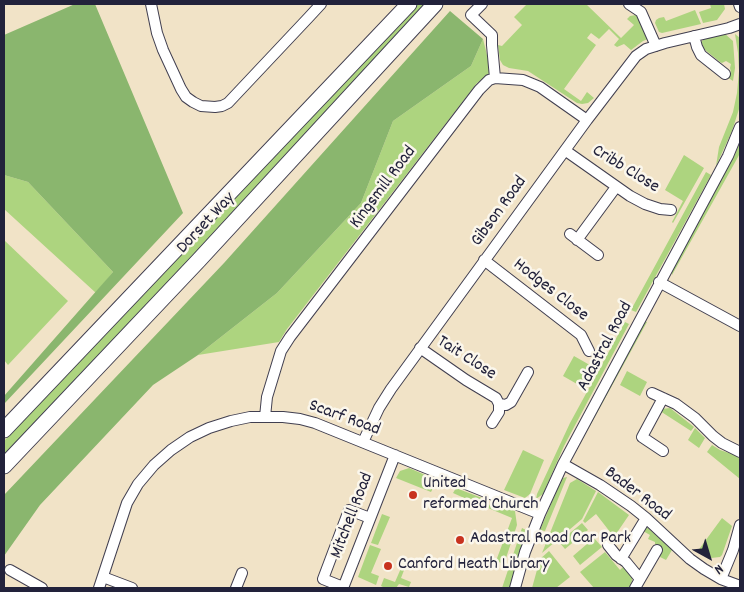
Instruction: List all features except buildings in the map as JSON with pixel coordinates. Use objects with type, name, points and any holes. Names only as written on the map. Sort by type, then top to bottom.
[{"type":"highway","name":"Dorset Way","points":[[4,430],[409,4]]},
{"type":"highway","name":"Dorset Way","points":[[4,466],[199,260],[435,4]]},
{"type":"street","points":[[151,4],[157,33],[163,50],[186,98],[200,106],[215,107],[222,106],[228,102],[320,4]]},
{"type":"street","points":[[482,4],[471,15],[492,35],[496,78],[523,80],[540,87],[587,120]]},
{"type":"street","points":[[629,4],[641,12],[656,46]]},
{"type":"street","name":"Gibson Road","points":[[363,442],[383,401],[420,348],[636,56],[646,49],[665,43],[740,24]]},
{"type":"street","points":[[694,36],[700,55],[725,74]]},
{"type":"street","name":"Kingsmill Road","points":[[265,416],[267,397],[281,350],[290,336],[479,90],[489,80],[496,78]]},
{"type":"street","name":"Adastral Road","points":[[515,588],[525,552],[563,464],[728,156],[740,127]]},
{"type":"street","name":"Cribb Close","points":[[566,151],[616,187],[645,204],[671,210]]},
{"type":"street","points":[[598,255],[574,237],[616,187]]},
{"type":"street","name":"Hodges Close","points":[[484,260],[581,335],[589,351]]},
{"type":"street","points":[[659,282],[740,326]]},
{"type":"street","name":"Tait Close","points":[[420,348],[496,398],[499,404],[499,412],[492,423]]},
{"type":"street","points":[[499,404],[506,405],[511,402],[528,372]]},
{"type":"street","points":[[652,393],[676,404],[695,418],[712,436],[740,452]]},
{"type":"street","points":[[663,398],[642,437],[663,451]]},
{"type":"street","name":"Scarf Road","points":[[98,588],[127,503],[138,484],[154,465],[190,437],[209,428],[250,417],[265,416],[300,419],[315,423],[540,514]]},
{"type":"street","name":"Mitchell Road","points":[[343,588],[395,455]]},
{"type":"street","name":"Bader Road","points":[[563,464],[632,506],[690,559],[704,569],[740,586]]},
{"type":"street","points":[[343,588],[323,579],[349,510],[370,518]]},
{"type":"street","points":[[621,559],[646,518]]},
{"type":"street","points":[[721,578],[733,550],[740,525]]},
{"type":"street","points":[[608,545],[616,555],[626,562],[638,584]]},
{"type":"street","points":[[638,584],[657,550]]},
{"type":"street","points":[[16,571],[42,588]]},
{"type":"street","points":[[236,588],[242,573]]},
{"type":"street","points":[[103,577],[132,588]]},
{"type":"green space","points":[[75,4],[95,4],[183,213],[4,404],[4,396],[113,272],[28,182],[4,175],[4,35]]},
{"type":"green space","points":[[416,4],[426,4],[4,459],[4,441]]},
{"type":"green space","points":[[527,4],[586,4],[621,38],[634,25],[627,19],[630,16],[636,15],[639,16],[648,39],[631,50],[624,44],[617,47],[614,45],[619,39],[609,29],[599,39],[591,33],[587,38],[596,45],[564,89],[581,101],[587,92],[594,98],[588,103],[577,103],[528,71],[509,68],[503,65],[500,60],[498,45],[502,46],[522,25],[514,17]]},
{"type":"green space","points":[[710,4],[724,4],[725,9],[717,20],[703,23],[699,12],[711,8]]},
{"type":"green space","points":[[695,10],[701,24],[662,33],[659,32],[655,23],[659,18],[664,17],[666,21]]},
{"type":"green space","points":[[450,11],[483,39],[471,66],[393,121],[361,203],[277,293],[198,355],[153,385],[40,505],[4,556],[4,495],[224,263]]},
{"type":"green space","points":[[724,33],[733,41],[735,68],[733,81],[727,77],[731,72],[731,64],[726,61],[720,62],[704,49],[701,42],[704,39]]},
{"type":"green space","points":[[735,34],[740,38],[740,106],[732,131],[716,166],[719,147],[733,112],[737,93],[739,71]]},
{"type":"green space","points":[[483,39],[488,59],[489,75],[477,83],[287,329],[279,342],[198,355],[277,293],[361,203],[393,121],[471,66]]},
{"type":"green space","points":[[740,142],[738,157],[672,275],[672,269]]},
{"type":"green space","points":[[684,155],[704,168],[673,223],[683,201],[665,190]]},
{"type":"green space","points":[[706,172],[711,175],[636,312],[631,310]]},
{"type":"green space","points":[[4,175],[28,182],[113,272],[96,293],[4,209]]},
{"type":"green space","points":[[4,240],[68,301],[8,365],[4,360]]},
{"type":"green space","points":[[644,321],[647,322],[575,453],[575,450]]},
{"type":"green space","points":[[625,322],[629,324],[564,446],[543,494],[536,499],[570,423]]},
{"type":"green space","points":[[574,356],[595,368],[584,388],[563,376]]},
{"type":"green space","points":[[627,371],[647,382],[640,396],[620,385]]},
{"type":"green space","points":[[670,408],[694,427],[691,431],[660,411],[661,409]]},
{"type":"green space","points":[[695,428],[705,438],[699,448],[688,440]]},
{"type":"green space","points":[[712,445],[740,459],[740,479],[707,452]]},
{"type":"green space","points":[[523,450],[544,460],[530,494],[525,498],[504,490]]},
{"type":"green space","points":[[409,468],[437,480],[431,492],[396,478],[400,471]]},
{"type":"green space","points":[[567,477],[545,531],[540,530],[560,483],[563,478]]},
{"type":"green space","points":[[577,479],[596,491],[582,519],[542,553],[570,483]]},
{"type":"green space","points":[[456,488],[482,498],[480,505],[453,493]]},
{"type":"green space","points":[[598,492],[629,515],[614,537],[596,514],[585,523],[583,521]]},
{"type":"green space","points":[[491,502],[515,511],[517,525],[504,564],[496,561],[512,518],[488,508]]},
{"type":"green space","points":[[382,514],[390,517],[378,545],[371,543]]},
{"type":"green space","points":[[722,518],[732,526],[722,555],[711,558],[697,552]]},
{"type":"green space","points":[[582,523],[588,530],[565,549],[559,542]]},
{"type":"green space","points":[[522,528],[528,531],[510,588],[502,588]]},
{"type":"green space","points":[[646,528],[672,550],[666,560],[658,556],[662,549],[655,542],[648,539],[650,535],[643,531]]},
{"type":"green space","points":[[594,538],[602,547],[580,565],[573,556]]},
{"type":"green space","points":[[370,545],[381,549],[371,573],[379,576],[376,585],[358,577]]},
{"type":"green space","points":[[549,551],[570,577],[556,588],[532,588],[540,559]]},
{"type":"green space","points":[[605,552],[620,570],[624,566],[632,577],[629,588],[594,588],[580,572]]},
{"type":"green space","points":[[405,559],[408,560],[401,578],[411,582],[409,587],[399,584],[396,588],[381,586],[384,578],[395,582]]},
{"type":"place","name":"United reformed Church","points":[[413,495]]},
{"type":"place","name":"Adastral Road Car Park","points":[[460,540]]},
{"type":"place","name":"Canford Heath Library","points":[[388,566]]}]
